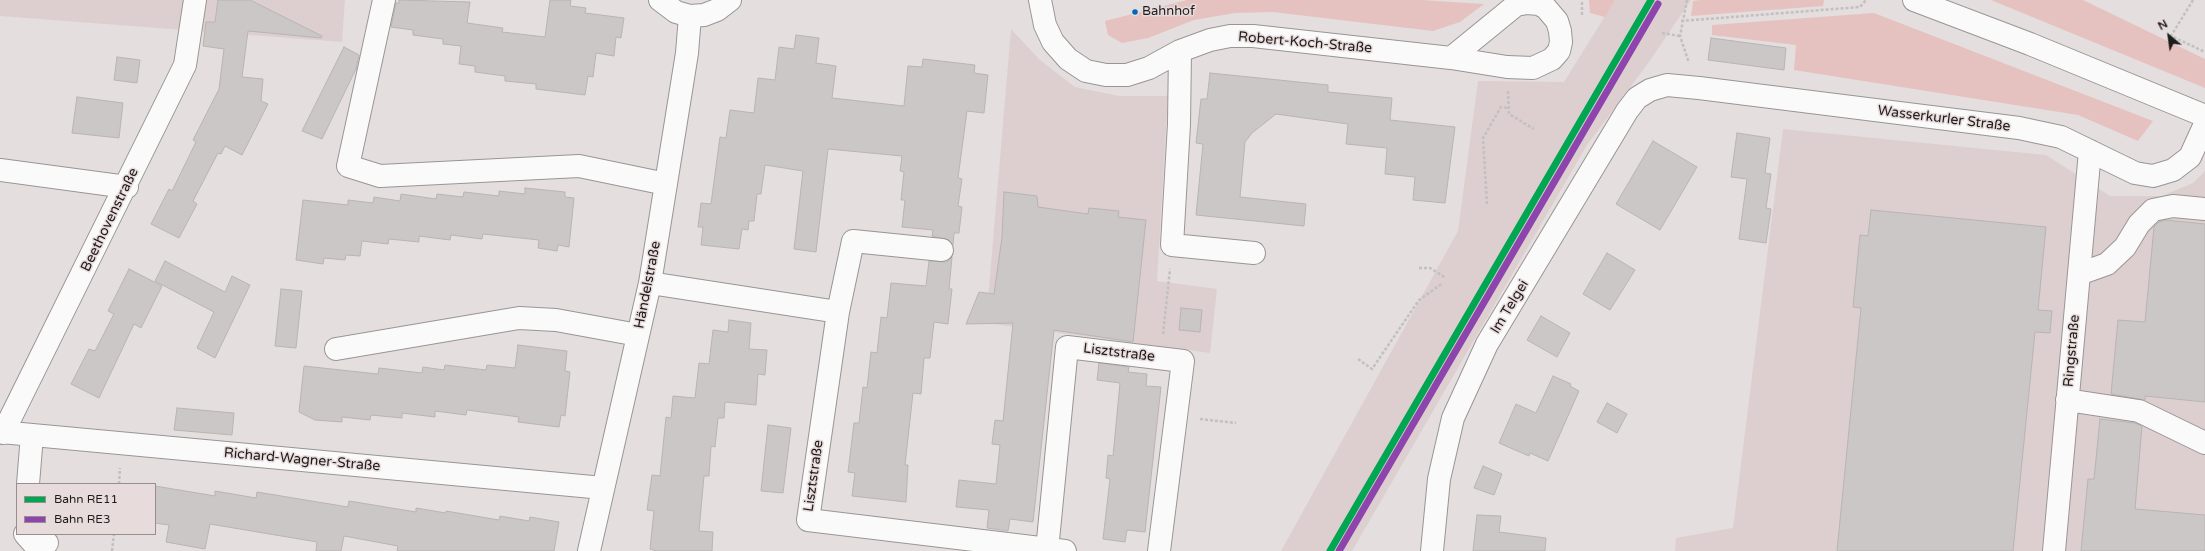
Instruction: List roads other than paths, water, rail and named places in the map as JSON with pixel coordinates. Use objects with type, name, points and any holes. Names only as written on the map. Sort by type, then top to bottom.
[{"type":"street","name":"Beethovenstraße","points":[[2,432],[127,187],[185,65],[195,0]]},
{"type":"street","points":[[384,0],[348,166],[380,176],[579,166],[666,184]]},
{"type":"street","points":[[660,0],[676,12],[690,16],[704,15],[717,10],[730,0]]},
{"type":"street","name":"Robert-Koch-Straße","points":[[1040,0],[1045,25],[1053,42],[1068,59],[1086,70],[1106,75],[1127,75],[1149,68],[1180,51],[1210,40],[1230,36],[1252,36],[1451,58],[1507,67],[1533,68],[1544,65],[1552,60],[1562,42],[1560,30],[1557,21],[1546,8],[1539,4],[1527,3],[1516,5],[1451,58]]},
{"type":"street","points":[[1914,0],[2038,47],[2205,116]]},
{"type":"street","name":"Händelstraße","points":[[589,551],[650,283],[688,54],[690,16]]},
{"type":"street","points":[[1180,51],[1179,124],[1172,245],[1254,254]]},
{"type":"street","name":"Wasserkurler Straße","points":[[1650,90],[1667,85],[1698,88],[2019,128],[2061,137],[2135,173],[2153,176],[2173,170],[2190,157],[2205,124]]},
{"type":"street","name":"Im Telgei","points":[[1432,551],[1439,479],[1453,418],[1484,350],[1627,111],[1637,98],[1650,90]]},
{"type":"street","name":"Ringstraße","points":[[2054,551],[2090,151]]},
{"type":"street","points":[[0,170],[127,187]]},
{"type":"street","points":[[2079,274],[2107,264],[2125,247],[2139,224],[2153,210],[2173,206],[2205,209]]},
{"type":"street","name":"Lisztstraße","points":[[942,250],[853,241],[838,312],[808,520],[1056,550],[1067,347],[1183,361],[1158,551]]},
{"type":"street","points":[[650,283],[838,312]]},
{"type":"street","points":[[336,349],[520,318],[556,320],[638,335]]},
{"type":"street","points":[[2067,400],[2139,411],[2205,443]]},
{"type":"street","name":"Richard-Wagner-Straße","points":[[2,432],[603,488]]},
{"type":"street","points":[[28,483],[32,435]]},
{"type":"street","points":[[26,535],[33,543],[46,544]]},
{"type":"rail line","name":"RE11","points":[[1330,551],[1651,0]]},
{"type":"rail line","name":"RE3","points":[[1339,551],[1658,4]]},
{"type":"place","name":"Bahnhof","points":[[1135,12]]}]
